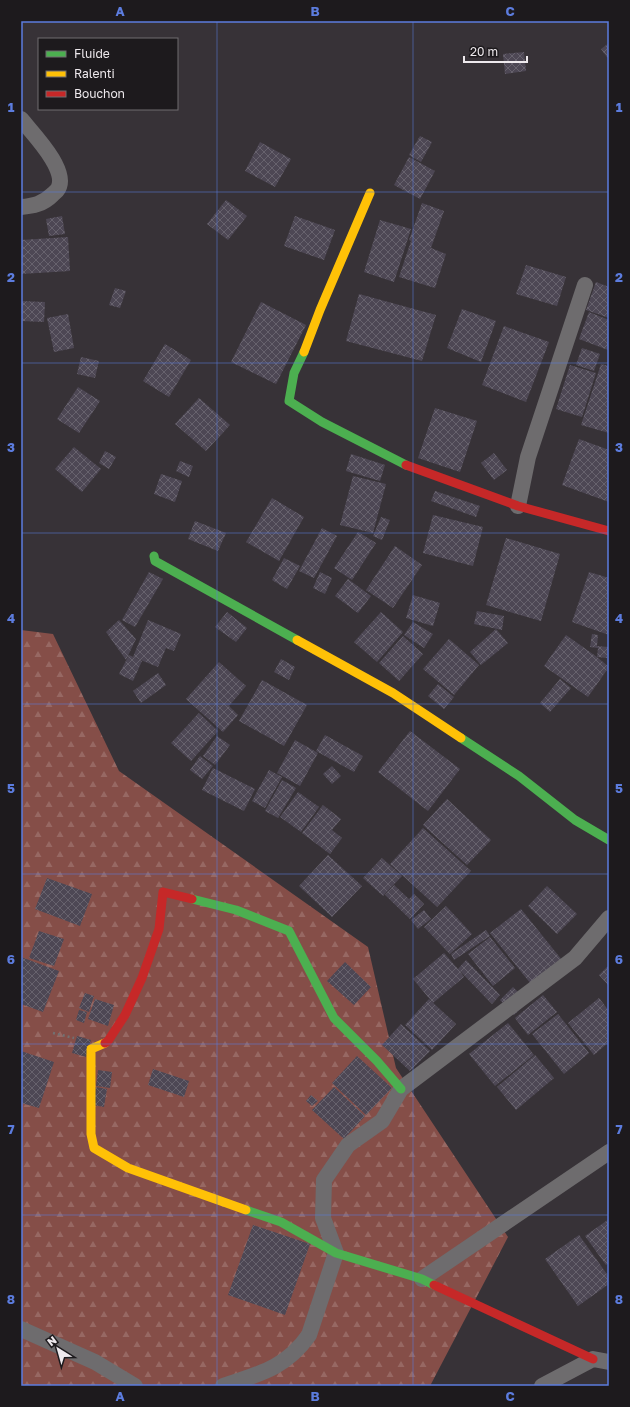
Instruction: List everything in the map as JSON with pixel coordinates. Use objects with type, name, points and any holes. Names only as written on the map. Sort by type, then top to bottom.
[{"type":"street","points":[[21,118],[57,166],[60,177],[59,189],[46,200],[35,205],[21,207]]},
{"type":"street","points":[[370,193],[320,310],[308,344],[294,373],[289,401],[322,422],[409,467],[518,506],[609,531]]},
{"type":"street","points":[[518,506],[528,457],[585,285]]},
{"type":"street","points":[[154,556],[155,561],[393,693],[519,776],[575,820],[609,840]]},
{"type":"street","points":[[401,1089],[377,1061],[334,1018],[289,932],[236,910],[163,892],[159,929],[142,978],[125,1015],[108,1041],[91,1049],[91,1134],[94,1148],[128,1168],[164,1182],[281,1222],[336,1253],[422,1279],[593,1359],[609,1362]]},
{"type":"street","points":[[223,1386],[272,1370],[301,1346],[309,1335],[336,1253],[324,1218],[324,1180],[348,1145],[382,1121],[401,1089],[575,958],[609,918]]},
{"type":"street","points":[[422,1279],[609,1152]]},
{"type":"street","points":[[21,1329],[95,1362],[135,1386]]},
{"type":"street","points":[[542,1386],[593,1359]]},
{"type":"green space","points":[[21,630],[53,634],[119,771],[368,947],[396,1068],[508,1237],[430,1386],[21,1386]]},
{"type":"building","points":[[609,43],[609,60],[601,49]]},
{"type":"building","points":[[524,52],[526,71],[505,74],[503,54]]},
{"type":"building","points":[[420,136],[432,142],[421,162],[409,155]]},
{"type":"building","points":[[260,142],[291,159],[275,187],[245,171]]},
{"type":"building","points":[[409,157],[435,171],[420,199],[394,185]]},
{"type":"building","points":[[226,200],[247,216],[228,240],[207,224]]},
{"type":"building","points":[[422,203],[444,211],[431,248],[446,254],[435,288],[399,277],[411,241],[409,240]]},
{"type":"building","points":[[62,216],[65,234],[49,236],[46,219]]},
{"type":"building","points":[[295,216],[335,230],[324,260],[284,246]]},
{"type":"building","points":[[380,220],[411,229],[394,282],[364,272]]},
{"type":"building","points":[[68,237],[70,271],[21,274],[21,240]]},
{"type":"building","points":[[526,265],[566,277],[557,306],[516,294]]},
{"type":"building","points":[[596,282],[609,287],[609,318],[586,310]]},
{"type":"building","points":[[115,288],[126,291],[120,308],[109,305]]},
{"type":"building","points":[[359,294],[436,315],[422,361],[346,341]]},
{"type":"building","points":[[21,301],[45,302],[44,322],[21,321]]},
{"type":"building","points":[[261,302],[306,325],[276,384],[231,362]]},
{"type":"building","points":[[462,309],[496,321],[481,362],[447,348]]},
{"type":"building","points":[[589,312],[609,320],[608,350],[579,339]]},
{"type":"building","points":[[68,314],[74,348],[54,352],[47,318]]},
{"type":"building","points":[[504,326],[549,342],[526,402],[482,385]]},
{"type":"building","points":[[165,344],[191,360],[169,397],[143,381]]},
{"type":"building","points":[[582,348],[600,354],[594,371],[576,365]]},
{"type":"building","points":[[81,357],[99,361],[95,378],[77,374]]},
{"type":"building","points":[[601,364],[609,366],[609,433],[581,425]]},
{"type":"building","points":[[570,365],[596,373],[582,417],[556,409]]},
{"type":"building","points":[[78,387],[100,401],[79,433],[57,419]]},
{"type":"building","points":[[199,398],[230,425],[206,451],[175,424]]},
{"type":"building","points":[[435,408],[477,421],[460,472],[418,458]]},
{"type":"building","points":[[579,439],[609,450],[609,502],[562,485]]},
{"type":"building","points":[[74,447],[101,469],[82,492],[55,469]]},
{"type":"building","points":[[105,451],[116,457],[109,469],[99,463]]},
{"type":"building","points":[[494,453],[507,470],[494,480],[481,463]]},
{"type":"building","points":[[351,454],[385,465],[380,481],[346,471]]},
{"type":"building","points":[[180,461],[193,466],[189,477],[176,471]]},
{"type":"building","points":[[161,474],[182,481],[175,502],[154,494]]},
{"type":"building","points":[[353,476],[386,484],[373,533],[340,525]]},
{"type":"building","points":[[435,491],[480,506],[476,517],[431,501]]},
{"type":"building","points":[[272,498],[304,517],[279,561],[246,542]]},
{"type":"building","points":[[433,515],[483,527],[473,566],[423,553]]},
{"type":"building","points":[[381,517],[390,520],[382,540],[373,536]]},
{"type":"building","points":[[195,521],[226,533],[218,551],[188,539]]},
{"type":"building","points":[[322,528],[337,536],[314,578],[299,571]]},
{"type":"building","points":[[358,532],[376,543],[352,580],[334,568]]},
{"type":"building","points":[[506,538],[560,554],[541,621],[486,605]]},
{"type":"building","points":[[395,546],[422,565],[393,608],[366,590]]},
{"type":"building","points":[[284,558],[300,566],[287,589],[272,580]]},
{"type":"building","points":[[149,572],[163,579],[135,627],[122,620]]},
{"type":"building","points":[[320,572],[332,578],[325,594],[313,588]]},
{"type":"building","points":[[589,572],[609,578],[609,635],[572,622]]},
{"type":"building","points":[[348,579],[371,596],[358,613],[335,596]]},
{"type":"building","points":[[413,595],[440,603],[433,626],[406,618]]},
{"type":"building","points":[[477,611],[504,616],[502,630],[474,624]]},
{"type":"building","points":[[227,612],[247,628],[236,642],[215,627]]},
{"type":"building","points":[[381,612],[403,632],[377,662],[354,642]]},
{"type":"building","points":[[119,620],[136,639],[126,660],[106,632]]},
{"type":"building","points":[[148,620],[181,634],[174,651],[166,648],[158,667],[133,657]]},
{"type":"building","points":[[413,622],[433,634],[424,648],[404,635]]},
{"type":"building","points":[[496,629],[508,643],[481,665],[470,652]]},
{"type":"building","points":[[592,634],[598,635],[597,646],[608,647],[607,658],[597,657],[598,648],[590,647]]},
{"type":"building","points":[[566,635],[609,667],[588,697],[544,666]]},
{"type":"building","points":[[403,636],[423,654],[399,681],[379,663]]},
{"type":"building","points":[[449,639],[479,665],[454,695],[423,669]]},
{"type":"building","points":[[129,655],[142,661],[133,681],[119,674]]},
{"type":"building","points":[[281,659],[295,667],[289,680],[274,672]]},
{"type":"building","points":[[219,662],[246,686],[229,706],[238,715],[223,732],[186,699]]},
{"type":"building","points":[[158,673],[166,685],[141,703],[133,691]]},
{"type":"building","points":[[560,679],[571,688],[550,712],[540,703]]},
{"type":"building","points":[[262,680],[307,705],[284,746],[239,721]]},
{"type":"building","points":[[438,684],[454,697],[444,709],[428,696]]},
{"type":"building","points":[[199,713],[218,731],[191,761],[171,743]]},
{"type":"building","points":[[410,731],[460,769],[428,811],[378,772]]},
{"type":"building","points":[[325,735],[363,756],[354,772],[316,751]]},
{"type":"building","points":[[217,736],[230,745],[215,765],[203,756]]},
{"type":"building","points":[[295,740],[318,753],[300,786],[277,773]]},
{"type":"building","points":[[200,756],[213,766],[202,779],[190,770]]},
{"type":"building","points":[[332,766],[341,776],[332,784],[323,774]]},
{"type":"building","points":[[213,768],[255,789],[244,811],[202,790]]},
{"type":"building","points":[[269,770],[282,777],[265,808],[252,801]]},
{"type":"building","points":[[282,780],[296,788],[278,818],[265,811]]},
{"type":"building","points":[[298,792],[319,807],[301,832],[280,817]]},
{"type":"building","points":[[447,799],[491,840],[467,865],[423,825]]},
{"type":"building","points":[[323,805],[341,819],[332,830],[342,838],[330,854],[302,833]]},
{"type":"building","points":[[423,828],[471,871],[437,907],[390,864]]},
{"type":"building","points":[[328,855],[362,886],[332,917],[299,886]]},
{"type":"building","points":[[382,858],[402,876],[383,896],[363,878]]},
{"type":"building","points":[[47,878],[92,894],[80,926],[35,909]]},
{"type":"building","points":[[394,885],[409,899],[414,894],[424,904],[410,919],[385,895]]},
{"type":"building","points":[[547,886],[577,914],[557,934],[528,906]]},
{"type":"building","points":[[446,906],[472,934],[450,954],[424,927]]},
{"type":"building","points":[[521,909],[566,965],[535,989],[490,933]]},
{"type":"building","points":[[424,910],[431,919],[418,929],[411,920]]},
{"type":"building","points":[[486,930],[490,936],[454,960],[451,954]]},
{"type":"building","points":[[39,931],[64,939],[54,966],[29,958]]},
{"type":"building","points":[[490,937],[515,968],[493,986],[468,954]]},
{"type":"building","points":[[444,953],[458,969],[466,960],[500,995],[492,1004],[459,970],[464,977],[433,1003],[413,979]]},
{"type":"building","points":[[21,957],[59,971],[43,1012],[21,1004]]},
{"type":"building","points":[[345,962],[371,987],[354,1005],[327,981]]},
{"type":"building","points":[[609,965],[609,986],[599,975]]},
{"type":"building","points":[[513,987],[528,1002],[514,1015],[500,1000]]},
{"type":"building","points":[[85,993],[94,996],[89,1012],[79,1008]]},
{"type":"building","points":[[543,995],[557,1012],[528,1035],[515,1018]]},
{"type":"building","points":[[599,998],[609,1011],[609,1042],[594,1055],[568,1023]]},
{"type":"building","points":[[95,999],[114,1005],[108,1026],[88,1019]]},
{"type":"building","points":[[429,999],[456,1024],[432,1050],[405,1025]]},
{"type":"building","points":[[79,1010],[87,1012],[84,1023],[76,1020]]},
{"type":"building","points":[[558,1014],[589,1053],[564,1074],[532,1034]]},
{"type":"building","points":[[508,1023],[534,1055],[495,1086],[469,1054]]},
{"type":"building","points":[[401,1024],[430,1051],[410,1071],[382,1045]]},
{"type":"building","points":[[77,1036],[91,1040],[86,1057],[72,1053]]},
{"type":"building","points":[[21,1051],[54,1062],[39,1108],[21,1103]]},
{"type":"building","points":[[535,1055],[554,1078],[516,1110],[497,1087]]},
{"type":"building","points":[[357,1056],[392,1088],[366,1115],[332,1083]]},
{"type":"building","points":[[153,1069],[189,1081],[184,1097],[148,1085]]},
{"type":"building","points":[[98,1070],[112,1072],[110,1088],[96,1086]]},
{"type":"building","points":[[96,1087],[107,1089],[104,1107],[93,1105]]},
{"type":"building","points":[[334,1087],[365,1116],[344,1139],[312,1110]]},
{"type":"building","points":[[311,1095],[318,1101],[312,1106],[306,1101]]},
{"type":"building","points":[[609,1219],[609,1263],[606,1265],[585,1236]]},
{"type":"building","points":[[253,1225],[310,1244],[285,1315],[228,1295]]},
{"type":"building","points":[[579,1235],[609,1277],[609,1284],[578,1306],[545,1259]]},
{"type":"traffic: fast","points":[[304,352],[294,373],[289,401],[322,422],[406,465]]},
{"type":"traffic: fast","points":[[154,556],[155,561],[297,640]]},
{"type":"traffic: fast","points":[[461,738],[519,776],[575,820],[609,840]]},
{"type":"traffic: fast","points":[[192,899],[236,910],[289,931],[334,1018],[377,1061],[401,1089]]},
{"type":"traffic: fast","points":[[246,1210],[281,1222],[336,1253],[422,1279],[434,1285]]},
{"type":"traffic: slow","points":[[304,352],[320,310],[370,193]]},
{"type":"traffic: slow","points":[[297,640],[393,693],[461,738]]},
{"type":"traffic: slow","points":[[105,1043],[91,1049],[91,1134],[94,1148],[128,1168],[246,1210]]},
{"type":"traffic: jam","points":[[406,465],[518,506],[609,531]]},
{"type":"traffic: jam","points":[[105,1043],[108,1041],[125,1015],[142,978],[159,929],[163,892],[192,899]]},
{"type":"traffic: jam","points":[[434,1285],[593,1359]]}]
